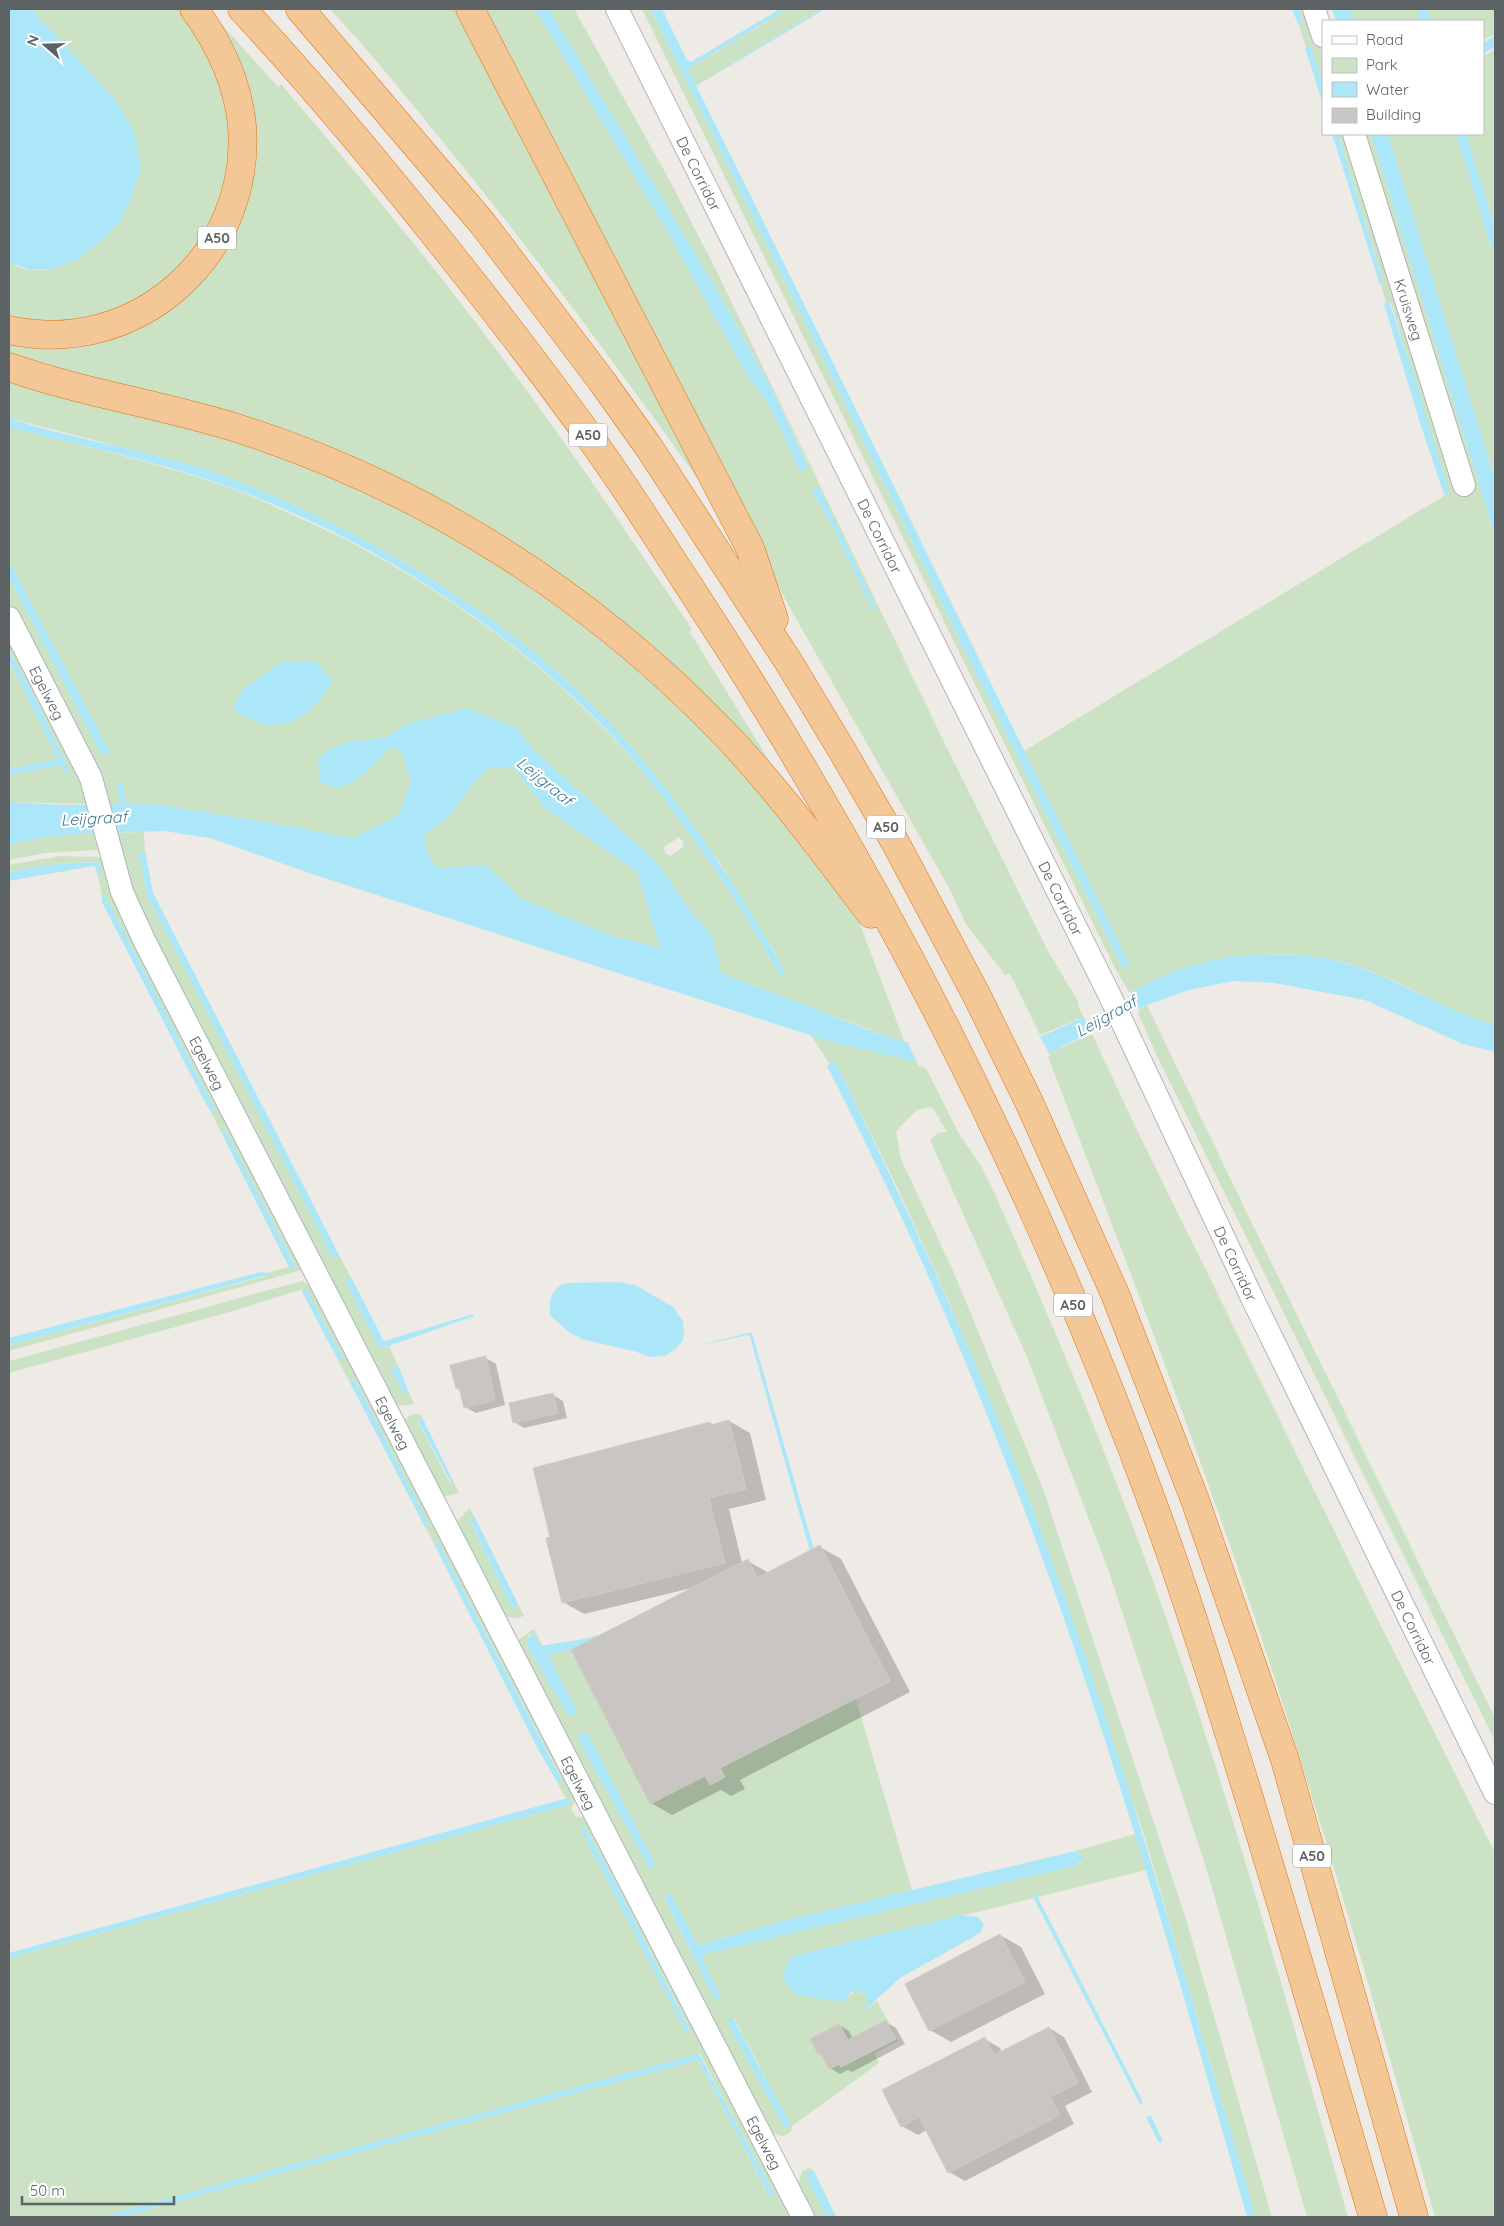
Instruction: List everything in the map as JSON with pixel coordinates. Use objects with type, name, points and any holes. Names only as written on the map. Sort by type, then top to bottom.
[{"type":"highway","name":"A50","points":[[9,330],[42,335],[83,333],[125,320],[159,302],[174,291],[190,276],[216,241],[234,200],[239,178],[242,127],[240,108],[224,58],[194,9]]},
{"type":"highway","name":"A50","points":[[242,9],[330,108],[405,197],[502,320],[593,441],[738,661],[866,876],[985,1107],[1100,1368],[1154,1507],[1208,1667],[1275,1880],[1372,2217]]},
{"type":"highway","name":"A50","points":[[300,9],[483,224],[601,380],[692,512],[788,661],[890,834],[977,996],[1029,1102],[1115,1294],[1194,1500],[1282,1751],[1414,2217]]},
{"type":"highway","name":"A50","points":[[470,9],[750,548],[788,661]]},
{"type":"highway","name":"A50","points":[[9,367],[46,379],[148,403],[224,425],[313,455],[371,480],[430,509],[472,532],[545,578],[632,646],[722,732],[775,791],[923,986]]},
{"type":"street","name":"De Corridor","points":[[617,9],[1109,994],[1255,1304],[1495,1792]]},
{"type":"street","points":[[1314,9],[1322,33]]},
{"type":"street","name":"Kruisweg","points":[[1354,135],[1464,485]]},
{"type":"street","name":"Egelweg","points":[[9,618],[79,751],[96,794],[122,892],[144,942],[803,2217]]},
{"type":"green space","points":[[31,9],[180,9],[198,33],[221,79],[233,144],[215,224],[161,289],[86,325],[9,323],[9,262],[28,270],[57,268],[91,249],[120,222],[113,97]]},
{"type":"green space","points":[[208,9],[278,87],[281,84],[336,149],[443,280],[521,382],[692,629],[690,632],[790,795],[739,740],[440,507],[9,358],[9,339],[136,323],[244,193]]},
{"type":"green space","points":[[330,9],[463,9],[713,500],[616,366],[516,233],[404,94]]},
{"type":"green space","points":[[478,9],[535,9],[671,238],[749,379],[771,410],[798,468],[802,471],[808,466],[775,395],[717,290],[549,9],[574,9],[670,181],[715,268],[948,750],[1049,953],[1078,1001],[1079,1008],[1084,1017],[1040,1035],[1010,974],[1005,975],[966,924],[949,888],[786,601]],"holes":[[[819,488],[877,609],[873,611],[833,528],[812,492]]]},
{"type":"green space","points":[[642,9],[651,9],[953,627],[1123,968],[1129,965],[1024,751],[1447,494],[1448,491],[1391,303],[1386,302],[1381,285],[1383,282],[1338,135],[1371,135],[1495,536],[1495,1025],[1478,1020],[1366,969],[1344,962],[1320,958],[1270,954],[1220,959],[1169,974],[1130,994],[1116,970]]},
{"type":"green space","points":[[787,9],[821,9],[696,86],[688,69]]},
{"type":"green space","points":[[1298,9],[1308,9],[1322,53],[1322,82],[1311,48],[1306,47],[1299,26],[1301,25]]},
{"type":"green space","points":[[1350,9],[1417,9],[1421,20],[1354,20]]},
{"type":"green space","points":[[1427,9],[1495,9],[1495,34],[1484,40],[1484,20],[1431,20]]},
{"type":"green space","points":[[1495,50],[1495,228],[1466,135],[1484,135],[1484,56]]},
{"type":"green space","points":[[1388,135],[1456,135],[1495,259],[1495,480]]},
{"type":"green space","points":[[9,376],[178,420],[350,479],[521,572],[684,703],[823,867],[859,922],[905,1043],[721,973],[712,935],[592,804],[533,749],[517,728],[407,724],[387,737],[346,743],[331,748],[318,760],[356,781],[390,747],[401,750],[411,782],[398,816],[352,839],[266,822],[154,804],[107,805],[66,713],[9,605],[9,577],[101,754],[110,752],[9,561],[9,427],[146,462],[234,489],[326,530],[369,552],[412,576],[492,631],[567,692],[611,735],[635,763],[666,801],[712,864],[740,907],[779,974],[776,954],[720,863],[688,818],[644,763],[605,718],[556,671],[468,603],[404,562],[326,520],[175,461],[9,418]],"holes":[[[679,837],[683,842],[683,847],[671,856],[666,854],[663,848]]]},
{"type":"green space","points":[[9,630],[75,766],[89,804],[9,802],[9,775],[61,765],[69,771],[37,702],[9,650]]},
{"type":"green space","points":[[9,660],[58,759],[9,769]]},
{"type":"green space","points":[[513,767],[545,808],[637,872],[660,948],[612,936],[524,900],[486,865],[437,868],[427,853],[424,836],[449,817],[471,786],[489,768]]},
{"type":"green space","points":[[144,832],[145,851],[139,853],[147,895],[336,1258],[339,1255],[352,1279],[349,1279],[379,1347],[389,1346],[399,1368],[394,1365],[406,1394],[408,1390],[414,1404],[391,1407],[129,891],[115,833]]},
{"type":"green space","points":[[98,833],[100,846],[96,850],[45,853],[9,860],[9,844],[55,835]]},
{"type":"green space","points":[[60,856],[102,857],[304,1262],[301,1270],[9,1351],[9,1345],[263,1277],[267,1273],[295,1266],[225,1130],[222,1134],[211,1112],[216,1111],[105,897],[102,896],[98,876],[100,875],[98,862],[56,864],[9,872],[9,865]]},
{"type":"green space","points":[[1147,1005],[1495,1718],[1495,1741],[1158,1058],[1137,1011]]},
{"type":"green space","points":[[1092,1034],[1135,1126],[1377,1618],[1495,1853],[1495,2217],[1435,2217],[1348,1915],[1254,1615],[1179,1403],[1047,1054]]},
{"type":"green space","points":[[811,1036],[924,1064],[958,1132],[981,1166],[995,1194],[1097,1435],[1161,1602],[1246,1864],[1348,2217],[1307,2217],[1208,1874],[1109,1572],[1027,1357],[930,1140],[938,1133],[947,1132],[932,1107],[917,1110],[896,1131],[901,1159],[954,1273],[1043,1489],[1186,1919],[1272,2217],[1255,2217],[1145,1838],[1033,1511],[952,1309],[898,1189],[836,1063],[832,1061],[829,1063]]},
{"type":"green space","points":[[302,1281],[318,1289],[579,1796],[571,1808],[575,1816],[592,1819],[797,2217],[787,2217],[784,2215],[781,2217],[120,2217],[698,2060],[769,2196],[773,2196],[774,2194],[698,2052],[695,2055],[100,2217],[9,2217],[9,1958],[568,1805],[571,1802],[566,1799],[557,1782],[561,1780],[561,1777],[439,1544],[436,1542],[434,1544],[425,1527],[428,1525],[356,1382],[352,1381],[350,1383],[338,1360],[342,1360],[303,1289],[226,1313],[9,1373],[9,1361]],"holes":[[[583,1825],[604,1861],[689,2028],[688,2032],[686,2032],[583,1834]]]},
{"type":"green space","points":[[413,1414],[420,1414],[422,1417],[418,1422],[450,1483],[452,1484],[453,1481],[459,1493],[438,1498],[399,1423]]},
{"type":"green space","points":[[470,1508],[475,1518],[471,1518],[470,1521],[510,1605],[514,1607],[518,1604],[524,1616],[517,1618],[499,1616],[454,1529],[460,1518]]},
{"type":"green space","points":[[822,1584],[912,1890],[791,1919],[697,1945],[671,1895],[667,1893],[664,1898],[714,1998],[720,1996],[702,1957],[705,1954],[1075,1866],[1082,1862],[1076,1851],[1135,1834],[1146,1870],[1038,1897],[1036,1894],[1032,1895],[1034,1898],[793,1957],[787,1964],[846,1998],[855,1991],[865,1994],[867,1999],[865,2011],[877,2000],[898,2041],[874,2054],[879,2063],[792,2126],[791,2132],[783,2136],[766,2132],[515,1644],[534,1629],[542,1645],[539,1646],[535,1635],[532,1633],[528,1636],[528,1647],[568,1715],[572,1716],[577,1711],[548,1655]],"holes":[[[582,1732],[589,1735],[654,1862],[650,1870],[578,1738]],[[734,2018],[790,2124],[787,2128],[784,2127],[728,2022]]]},
{"type":"green space","points":[[809,2168],[814,2171],[810,2170],[807,2176],[827,2217],[809,2217],[795,2190],[802,2172]]},
{"type":"water","points":[[9,9],[31,9],[113,97],[134,131],[141,168],[132,196],[120,222],[77,260],[52,269],[30,270],[9,262]]},
{"type":"water","points":[[535,9],[549,9],[717,290],[775,395],[808,467],[802,471],[798,468],[771,410],[749,379],[671,238]]},
{"type":"water","points":[[651,9],[662,9],[687,60],[691,62],[780,9],[787,9],[689,68],[689,71],[1130,965],[1123,968],[953,627]]},
{"type":"water","points":[[821,9],[825,9],[708,79],[709,78]]},
{"type":"water","points":[[1292,9],[1298,9],[1302,20],[1299,26]]},
{"type":"water","points":[[1332,9],[1350,9],[1354,20],[1336,20]]},
{"type":"water","points":[[1417,9],[1427,9],[1431,20],[1421,20]]},
{"type":"water","points":[[1495,36],[1495,47],[1484,53],[1484,42]]},
{"type":"water","points":[[1308,45],[1311,48],[1322,82],[1322,101],[1305,48]]},
{"type":"water","points":[[1332,135],[1338,135],[1383,282],[1380,285]]},
{"type":"water","points":[[1371,135],[1388,135],[1495,480],[1495,536]]},
{"type":"water","points":[[1456,135],[1466,135],[1495,228],[1495,259]]},
{"type":"water","points":[[1389,301],[1449,491],[1447,495],[1444,494],[1421,426],[1384,304]]},
{"type":"water","points":[[9,418],[37,427],[151,454],[235,480],[285,501],[384,551],[480,611],[525,645],[567,681],[606,719],[643,761],[711,850],[759,926],[786,975],[781,977],[712,864],[682,822],[620,744],[563,688],[476,618],[429,586],[381,557],[281,508],[229,487],[175,469],[10,428]]},
{"type":"water","points":[[819,487],[877,609],[873,611],[833,528],[812,491]]},
{"type":"water","points":[[9,561],[110,752],[109,754],[101,754],[9,577]]},
{"type":"water","points":[[9,650],[37,702],[69,771],[64,773],[61,765],[9,775],[9,769],[58,759],[9,660]]},
{"type":"water","points":[[281,662],[316,662],[333,680],[327,691],[311,709],[301,717],[290,722],[279,725],[267,724],[251,720],[233,710],[242,690]]},
{"type":"water","name":"Leijgraaf","points":[[466,708],[517,728],[533,749],[655,861],[694,915],[712,935],[721,973],[857,1025],[913,1044],[932,1048],[971,1051],[998,1048],[1024,1042],[1050,1033],[1149,983],[1186,967],[1214,960],[1243,956],[1296,955],[1316,957],[1357,966],[1478,1020],[1495,1025],[1495,1052],[1463,1044],[1365,1000],[1275,983],[1233,981],[1189,990],[1147,1005],[1047,1054],[924,1064],[825,1040],[312,874],[210,838],[164,831],[55,835],[9,844],[9,802],[64,805],[154,804],[353,838],[398,815],[411,782],[401,751],[390,747],[367,772],[349,784],[339,787],[329,786],[319,780],[318,760],[331,748],[346,743],[387,737],[407,724]],"holes":[[[513,767],[545,808],[637,872],[660,948],[612,936],[524,900],[486,865],[437,868],[427,853],[424,836],[449,817],[471,786],[489,768]]]},
{"type":"water","points":[[145,851],[153,893],[339,1255],[336,1258],[333,1258],[147,895],[139,853]]},
{"type":"water","points":[[98,862],[101,874],[98,876],[93,866],[9,881],[9,872],[56,864]]},
{"type":"water","points":[[102,896],[105,896],[216,1111],[214,1113],[211,1112],[206,1104],[102,902]]},
{"type":"water","points":[[832,1061],[836,1063],[954,1314],[1022,1481],[1109,1728],[1161,1895],[1255,2217],[1247,2217],[1140,1850],[1081,1668],[1049,1578],[1016,1488],[945,1313],[898,1210],[827,1066]]},
{"type":"water","points":[[224,1130],[295,1266],[293,1269],[289,1267],[222,1134]]},
{"type":"water","points":[[261,1272],[267,1273],[267,1275],[9,1345],[9,1338]]},
{"type":"water","points":[[352,1279],[384,1341],[473,1314],[474,1316],[389,1346],[379,1347],[346,1282]]},
{"type":"water","points":[[618,1282],[635,1285],[673,1307],[683,1321],[684,1333],[683,1340],[676,1349],[664,1356],[649,1357],[637,1352],[585,1340],[570,1333],[550,1315],[552,1295],[562,1285],[567,1283]]},
{"type":"water","points":[[306,1289],[343,1358],[342,1360],[338,1360],[301,1290]]},
{"type":"water","points":[[752,1333],[823,1581],[818,1580],[750,1337],[748,1335],[696,1346]]},
{"type":"water","points":[[394,1365],[399,1368],[408,1390],[406,1394],[404,1394],[391,1369]]},
{"type":"water","points":[[352,1381],[356,1382],[429,1525],[427,1527],[425,1527],[350,1383]]},
{"type":"water","points":[[422,1417],[453,1481],[452,1484],[418,1421]]},
{"type":"water","points":[[475,1518],[518,1604],[514,1608],[510,1605],[470,1520]]},
{"type":"water","points":[[436,1542],[439,1544],[562,1780],[557,1782],[538,1749],[434,1544]]},
{"type":"water","points":[[799,1585],[798,1592],[548,1655],[577,1711],[572,1716],[568,1715],[528,1647],[527,1640],[532,1633],[535,1635],[539,1646],[579,1640]]},
{"type":"water","points":[[580,1732],[589,1735],[654,1862],[653,1869],[650,1870],[578,1738]]},
{"type":"water","points":[[568,1799],[571,1802],[568,1805],[9,1958],[9,1953]]},
{"type":"water","points":[[583,1825],[604,1861],[689,2029],[688,2032],[686,2033],[583,1834],[580,1827]]},
{"type":"water","points":[[1076,1851],[1084,1859],[1075,1866],[705,1954],[702,1957],[720,1996],[719,1999],[714,1998],[664,1897],[667,1893],[671,1895],[698,1945],[791,1919]]},
{"type":"water","points":[[1036,1894],[1142,2100],[1142,2104],[1140,2104],[1032,1895]]},
{"type":"water","points":[[961,1915],[978,1917],[984,1925],[980,1933],[900,1978],[864,2011],[867,1999],[864,1993],[855,1991],[850,1993],[845,2002],[796,1995],[782,1978],[787,1964],[793,1956]]},
{"type":"water","points":[[730,2018],[733,2018],[790,2124],[787,2128],[784,2127],[727,2022]]},
{"type":"water","points":[[698,2052],[774,2194],[773,2196],[770,2197],[698,2060],[120,2217],[100,2217],[694,2055]]},
{"type":"water","points":[[1151,2116],[1163,2141],[1159,2143],[1146,2117]]},
{"type":"water","points":[[810,2170],[814,2171],[836,2217],[827,2217],[806,2176]]},
{"type":"pier","points":[[1130,991],[1140,1012],[1093,1036],[1083,1015]]},
{"type":"pier","points":[[1038,1033],[1050,1056],[982,1075],[941,1074],[919,1066],[907,1041],[951,1047],[983,1048],[1013,1042]]},
{"type":"building","points":[[486,1356],[495,1400],[464,1408],[459,1388],[456,1389],[450,1365]]},
{"type":"building","points":[[553,1393],[558,1413],[513,1423],[509,1403]]},
{"type":"building","points":[[729,1420],[746,1489],[709,1498],[725,1563],[562,1603],[546,1538],[550,1537],[533,1468],[710,1422],[711,1425]]},
{"type":"building","points":[[820,1545],[890,1681],[720,1768],[725,1777],[710,1785],[705,1776],[650,1804],[571,1650],[748,1559],[757,1578]]},
{"type":"building","points":[[1000,1934],[1025,1982],[929,2031],[905,1984]]},
{"type":"building","points":[[886,2020],[896,2039],[841,2067],[839,2064],[829,2069],[821,2053],[818,2054],[810,2039],[839,2024],[848,2040]]},
{"type":"building","points":[[1049,2027],[1078,2083],[1050,2097],[1060,2115],[948,2173],[919,2117],[901,2127],[882,2090],[985,2037],[994,2055]]},
{"type":"waterway","name":"Leijgraaf","points":[[120,785],[124,811]]}]
